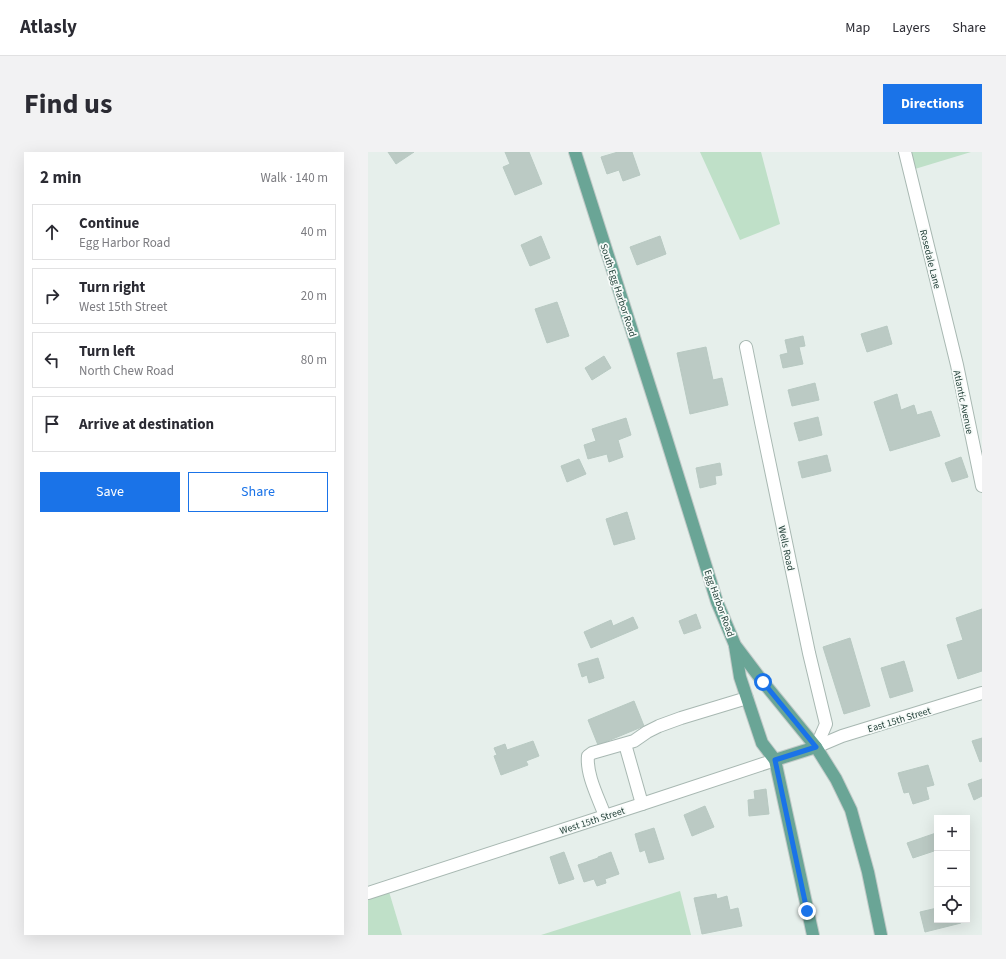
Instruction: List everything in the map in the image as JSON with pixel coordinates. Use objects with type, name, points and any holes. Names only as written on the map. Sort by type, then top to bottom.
[{"type":"main road","name":"South Egg Harbor Road","points":[[575,152],[663,428]]},
{"type":"main road","name":"Egg Harbor Road","points":[[663,428],[717,602],[735,645],[816,747],[836,779],[851,810],[868,872],[881,935]]},
{"type":"main road","points":[[735,645],[740,676],[762,743],[775,760],[813,935]]},
{"type":"main road","name":"West 15th Street","points":[[775,760],[816,747]]},
{"type":"street","name":"Rosedale Lane","points":[[905,152],[957,365]]},
{"type":"street","name":"Wells Road","points":[[746,347],[809,653],[826,724],[816,747]]},
{"type":"street","name":"Atlantic Avenue","points":[[957,365],[982,486]]},
{"type":"street","name":"East 15th Street","points":[[816,747],[842,736],[982,693]]},
{"type":"street","points":[[605,816],[590,776],[588,756],[592,753],[634,741],[659,726],[747,698]]},
{"type":"street","points":[[625,744],[642,804]]},
{"type":"street","name":"West 15th Street","points":[[368,893],[775,760]]},
{"type":"green space","points":[[700,152],[761,152],[780,224],[740,240]]},
{"type":"green space","points":[[899,152],[971,152],[905,172]]},
{"type":"green space","points":[[387,885],[402,935],[368,935],[368,891]]},
{"type":"green space","points":[[680,891],[691,935],[541,935]]},
{"type":"building","points":[[388,152],[414,152],[396,164]]},
{"type":"building","points":[[505,152],[529,152],[542,184],[515,195],[503,167],[510,164]]},
{"type":"building","points":[[618,152],[632,152],[640,175],[623,181],[619,170],[607,174],[601,157]]},
{"type":"building","points":[[541,236],[550,258],[530,266],[521,245]]},
{"type":"building","points":[[660,236],[666,254],[637,265],[630,247]]},
{"type":"building","points":[[557,302],[569,336],[547,343],[535,309]]},
{"type":"building","points":[[887,326],[892,344],[867,352],[861,334]]},
{"type":"building","points":[[803,336],[805,346],[799,347],[803,364],[783,368],[780,355],[788,353],[785,340]]},
{"type":"building","points":[[706,347],[713,380],[722,378],[728,405],[690,414],[677,353]]},
{"type":"building","points":[[604,356],[611,368],[592,380],[585,368]]},
{"type":"building","points":[[815,383],[819,400],[792,406],[788,390]]},
{"type":"building","points":[[897,394],[901,410],[914,405],[917,415],[931,411],[940,436],[890,451],[874,402]]},
{"type":"building","points":[[818,417],[822,435],[799,441],[794,423]]},
{"type":"building","points":[[626,418],[631,435],[618,440],[623,457],[609,462],[607,454],[588,459],[584,445],[596,441],[592,429]]},
{"type":"building","points":[[827,455],[831,471],[802,478],[798,462]]},
{"type":"building","points":[[961,457],[968,477],[952,482],[945,463]]},
{"type":"building","points":[[579,459],[586,474],[567,482],[561,466]]},
{"type":"building","points":[[720,463],[722,475],[715,476],[716,484],[700,488],[696,468]]},
{"type":"building","points":[[627,512],[635,539],[614,545],[606,519]]},
{"type":"building","points":[[982,609],[982,671],[958,679],[947,645],[963,640],[956,618]]},
{"type":"building","points":[[696,614],[701,628],[684,634],[679,621]]},
{"type":"building","points":[[633,617],[638,628],[591,648],[584,632],[611,620],[613,626]]},
{"type":"building","points":[[850,638],[870,706],[844,714],[823,647]]},
{"type":"building","points":[[598,658],[604,678],[589,683],[587,675],[582,677],[578,664]]},
{"type":"building","points":[[904,661],[913,691],[890,698],[881,668]]},
{"type":"building","points":[[634,701],[644,726],[598,745],[588,720]]},
{"type":"building","points":[[982,738],[982,761],[980,762],[972,741]]},
{"type":"building","points":[[533,741],[539,756],[526,761],[528,765],[501,775],[494,756],[497,755],[494,748],[505,744],[507,750]]},
{"type":"building","points":[[928,765],[934,785],[926,787],[929,799],[913,804],[909,792],[904,793],[898,773]]},
{"type":"building","points":[[982,779],[982,796],[974,800],[968,784]]},
{"type":"building","points":[[766,789],[769,814],[749,816],[748,800],[755,799],[754,791]]},
{"type":"building","points":[[705,806],[714,827],[692,836],[684,815]]},
{"type":"building","points":[[654,828],[664,859],[649,863],[645,850],[640,852],[635,834]]},
{"type":"building","points":[[934,834],[934,851],[913,858],[907,843]]},
{"type":"building","points":[[564,852],[574,879],[559,884],[550,857]]},
{"type":"building","points":[[611,852],[619,874],[605,879],[606,883],[597,886],[594,879],[584,882],[578,865]]},
{"type":"building","points":[[716,894],[717,899],[727,896],[730,910],[738,908],[742,926],[702,934],[694,898]]},
{"type":"building","points":[[934,909],[934,923],[961,923],[925,932],[920,912]]},
{"type":"route","points":[[763,682],[816,747],[775,760],[807,911]]}]
